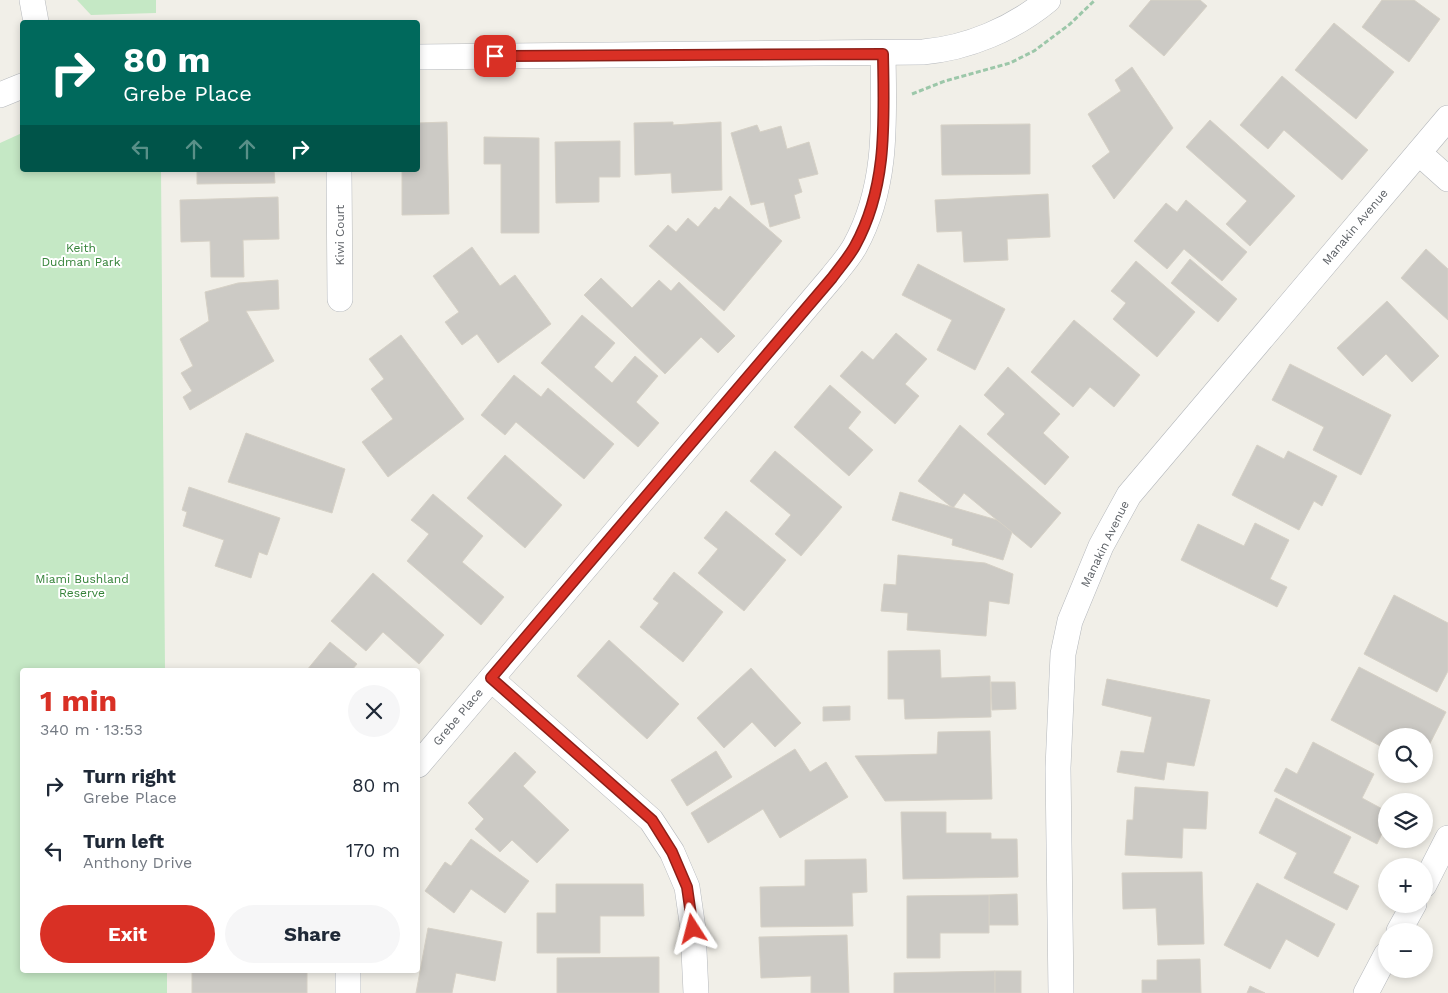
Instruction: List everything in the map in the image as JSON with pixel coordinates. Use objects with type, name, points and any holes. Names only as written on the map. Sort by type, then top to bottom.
[{"type":"street","points":[[32,0],[36,20]]},
{"type":"street","points":[[420,57],[883,54],[939,50],[971,42],[1015,22],[1048,0]]},
{"type":"street","name":"Grebe Place","points":[[420,763],[832,278],[855,247],[871,210],[881,171],[884,131],[883,54]]},
{"type":"street","points":[[0,95],[20,87]]},
{"type":"street","name":"Manakin Avenue","points":[[1061,993],[1058,768],[1062,654],[1070,621],[1098,554],[1129,494],[1448,118]]},
{"type":"street","points":[[1419,153],[1448,179]]},
{"type":"street","name":"Kiwi Court","points":[[339,172],[340,299]]},
{"type":"street","points":[[491,678],[652,820],[672,852],[687,887],[693,929],[696,993]]},
{"type":"street","points":[[1433,867],[1448,838]]},
{"type":"street","points":[[1366,993],[1378,970]]},
{"type":"street","points":[[348,973],[348,993]]},
{"type":"green space","points":[[77,0],[156,0],[156,13],[91,15]]},
{"type":"green space","name":"Miami Bushland Reserve","points":[[20,134],[20,172],[161,172],[165,668],[20,668],[20,973],[167,973],[167,993],[0,993],[0,143]]},
{"type":"building","points":[[1151,0],[1200,0],[1207,6],[1164,56],[1129,26]]},
{"type":"building","points":[[1382,0],[1414,0],[1440,19],[1409,62],[1362,27]]},
{"type":"building","points":[[1334,23],[1394,72],[1356,119],[1295,70]]},
{"type":"building","points":[[1132,67],[1173,128],[1114,199],[1092,166],[1110,152],[1088,114],[1121,91],[1115,80]]},
{"type":"building","points":[[1282,76],[1368,150],[1342,180],[1284,130],[1268,149],[1240,125]]},
{"type":"building","points":[[1210,120],[1295,196],[1250,246],[1226,224],[1247,201],[1186,147]]},
{"type":"building","points":[[447,122],[449,214],[402,215],[402,172],[420,172],[420,123]]},
{"type":"building","points":[[673,122],[673,125],[721,122],[722,190],[672,193],[671,173],[635,175],[634,123]]},
{"type":"building","points":[[1030,124],[1030,174],[942,175],[941,125]]},
{"type":"building","points":[[757,125],[760,132],[781,126],[787,149],[809,142],[818,174],[798,179],[802,192],[794,195],[800,218],[770,227],[764,202],[751,205],[731,133]]},
{"type":"building","points":[[484,137],[539,138],[539,233],[501,233],[501,164],[484,164]]},
{"type":"building","points":[[620,141],[620,177],[599,177],[599,202],[556,203],[555,142]]},
{"type":"building","points":[[197,172],[274,172],[275,183],[197,184]]},
{"type":"building","points":[[1048,194],[1050,237],[1007,239],[1008,260],[964,262],[962,231],[937,232],[935,200]]},
{"type":"building","points":[[730,196],[782,241],[724,311],[649,246],[668,225],[676,232],[688,218],[698,227],[715,207],[719,210]]},
{"type":"building","points":[[278,197],[279,239],[243,240],[244,277],[211,277],[210,241],[181,242],[180,200]]},
{"type":"building","points":[[1186,200],[1247,252],[1222,281],[1184,249],[1167,269],[1134,241],[1166,203],[1177,212]]},
{"type":"building","points":[[472,247],[500,286],[515,275],[551,324],[498,363],[477,334],[462,345],[445,322],[459,312],[433,276]]},
{"type":"building","points":[[1426,249],[1448,269],[1448,320],[1401,278]]},
{"type":"building","points":[[1190,259],[1237,299],[1218,322],[1171,283]]},
{"type":"building","points":[[1136,261],[1195,312],[1157,357],[1113,319],[1126,303],[1111,291]]},
{"type":"building","points":[[918,264],[1005,309],[975,370],[937,350],[952,320],[902,295]]},
{"type":"building","points":[[601,278],[632,308],[659,280],[671,291],[679,282],[735,336],[718,353],[701,337],[665,374],[584,295]]},
{"type":"building","points":[[278,280],[279,309],[246,311],[274,361],[190,410],[183,397],[192,391],[181,373],[193,366],[180,339],[209,321],[205,292],[238,283]]},
{"type":"building","points":[[1387,301],[1439,356],[1412,382],[1386,354],[1363,376],[1337,348]]},
{"type":"building","points":[[582,315],[615,343],[594,367],[612,383],[635,356],[658,376],[636,402],[659,423],[638,447],[541,363]]},
{"type":"building","points":[[1074,320],[1140,375],[1114,407],[1090,387],[1073,407],[1031,372]]},
{"type":"building","points":[[896,333],[927,359],[905,384],[919,396],[895,424],[840,376],[862,351],[873,360]]},
{"type":"building","points":[[401,335],[464,419],[388,477],[362,442],[393,419],[371,389],[384,379],[369,359]]},
{"type":"building","points":[[1290,364],[1391,415],[1361,475],[1313,450],[1324,427],[1272,400]]},
{"type":"building","points":[[1008,367],[1060,414],[1043,433],[1069,457],[1045,485],[987,434],[1005,414],[984,395]]},
{"type":"building","points":[[514,375],[541,397],[548,388],[614,444],[584,479],[516,422],[505,435],[481,415]]},
{"type":"building","points":[[830,385],[861,412],[848,428],[873,450],[849,476],[794,427]]},
{"type":"building","points":[[960,425],[1061,513],[1031,548],[964,493],[953,508],[918,481]]},
{"type":"building","points":[[246,433],[345,469],[332,513],[228,482]]},
{"type":"building","points":[[1257,445],[1284,459],[1288,451],[1337,476],[1322,506],[1314,501],[1299,530],[1232,495]]},
{"type":"building","points":[[775,451],[842,507],[801,556],[775,534],[791,515],[750,481]]},
{"type":"building","points":[[505,455],[562,505],[525,548],[467,498]]},
{"type":"building","points":[[189,487],[280,518],[267,555],[259,552],[251,578],[215,566],[224,540],[183,526],[187,512],[182,510]]},
{"type":"building","points":[[900,492],[997,520],[1012,532],[1003,560],[952,545],[953,539],[892,520]]},
{"type":"building","points":[[433,494],[483,536],[462,562],[504,597],[481,625],[407,561],[429,534],[411,520]]},
{"type":"building","points":[[726,511],[786,560],[744,611],[698,573],[718,549],[704,538]]},
{"type":"building","points":[[1255,523],[1289,540],[1270,579],[1287,587],[1277,607],[1181,560],[1198,524],[1244,546]]},
{"type":"building","points":[[898,555],[985,563],[1013,574],[1009,604],[989,601],[986,636],[907,630],[908,613],[881,611],[884,584],[896,585]]},
{"type":"building","points":[[674,572],[723,612],[683,662],[640,627],[659,603],[653,599]]},
{"type":"building","points":[[373,573],[444,635],[419,664],[383,632],[366,651],[331,621]]},
{"type":"building","points":[[1394,595],[1448,623],[1448,671],[1437,692],[1364,654]]},
{"type":"building","points":[[609,640],[679,704],[647,739],[577,676]]},
{"type":"building","points":[[330,642],[357,664],[354,668],[309,668]]},
{"type":"building","points":[[940,650],[941,678],[990,676],[991,717],[905,719],[904,699],[888,699],[888,651]]},
{"type":"building","points":[[1359,667],[1446,712],[1433,737],[1433,728],[1378,728],[1378,745],[1331,720]]},
{"type":"building","points":[[751,668],[801,723],[775,747],[752,722],[724,748],[697,718]]},
{"type":"building","points":[[1107,679],[1210,700],[1194,766],[1167,762],[1164,780],[1117,772],[1121,751],[1144,753],[1152,717],[1102,705]]},
{"type":"building","points":[[991,682],[1015,682],[1016,709],[992,710]]},
{"type":"building","points":[[850,706],[850,720],[823,721],[823,707]]},
{"type":"building","points":[[990,731],[992,799],[885,801],[855,756],[937,754],[938,732]]},
{"type":"building","points":[[1313,742],[1374,774],[1362,798],[1378,807],[1377,844],[1274,791],[1286,768],[1297,774]]},
{"type":"building","points":[[795,749],[810,772],[826,762],[848,797],[780,838],[763,809],[708,843],[691,813]]},
{"type":"building","points":[[716,751],[732,777],[687,806],[671,780]]},
{"type":"building","points":[[515,752],[536,772],[523,786],[569,830],[537,863],[512,840],[500,852],[475,829],[484,819],[468,803]]},
{"type":"building","points":[[1135,787],[1208,792],[1206,829],[1183,828],[1182,858],[1125,855],[1127,820],[1133,820]]},
{"type":"building","points":[[1276,798],[1351,837],[1333,873],[1359,886],[1347,910],[1284,878],[1297,853],[1259,833]]},
{"type":"building","points":[[901,812],[946,812],[946,833],[991,833],[991,839],[1017,839],[1018,877],[903,879]]},
{"type":"building","points":[[471,839],[529,881],[505,913],[471,889],[454,913],[425,891],[445,862],[451,866]]},
{"type":"building","points":[[866,859],[867,892],[852,893],[853,926],[761,927],[760,887],[805,886],[805,860]]},
{"type":"building","points":[[1202,872],[1204,944],[1158,945],[1156,908],[1123,909],[1122,873]]},
{"type":"building","points":[[1257,883],[1335,924],[1318,957],[1286,939],[1270,969],[1224,945]]},
{"type":"building","points":[[556,884],[643,884],[644,916],[600,916],[600,953],[537,953],[537,913],[556,913]]},
{"type":"building","points":[[1017,894],[1018,925],[989,925],[989,895]]},
{"type":"building","points":[[989,895],[989,933],[940,933],[940,958],[907,958],[907,896]]},
{"type":"building","points":[[428,928],[502,942],[495,981],[456,973],[452,993],[416,993]]},
{"type":"building","points":[[847,935],[849,993],[811,993],[811,976],[761,978],[759,937]]},
{"type":"building","points":[[659,957],[659,993],[557,993],[557,958]]},
{"type":"building","points":[[1200,959],[1201,993],[1142,993],[1142,980],[1157,980],[1157,960]]},
{"type":"building","points":[[995,971],[995,993],[894,993],[894,973]]},
{"type":"building","points":[[995,971],[1021,971],[1021,993],[995,993]]},
{"type":"building","points":[[192,973],[307,973],[307,993],[192,993]]},
{"type":"building","points":[[1250,986],[1265,993],[1247,993]]},
{"type":"route","points":[[495,56],[883,54],[884,131],[881,171],[871,210],[855,247],[832,278],[491,678],[585,763],[652,820],[672,852],[687,887],[693,929]]},
{"type":"park label","name":"Keith Dudman Park","points":[[81,255]]}]
